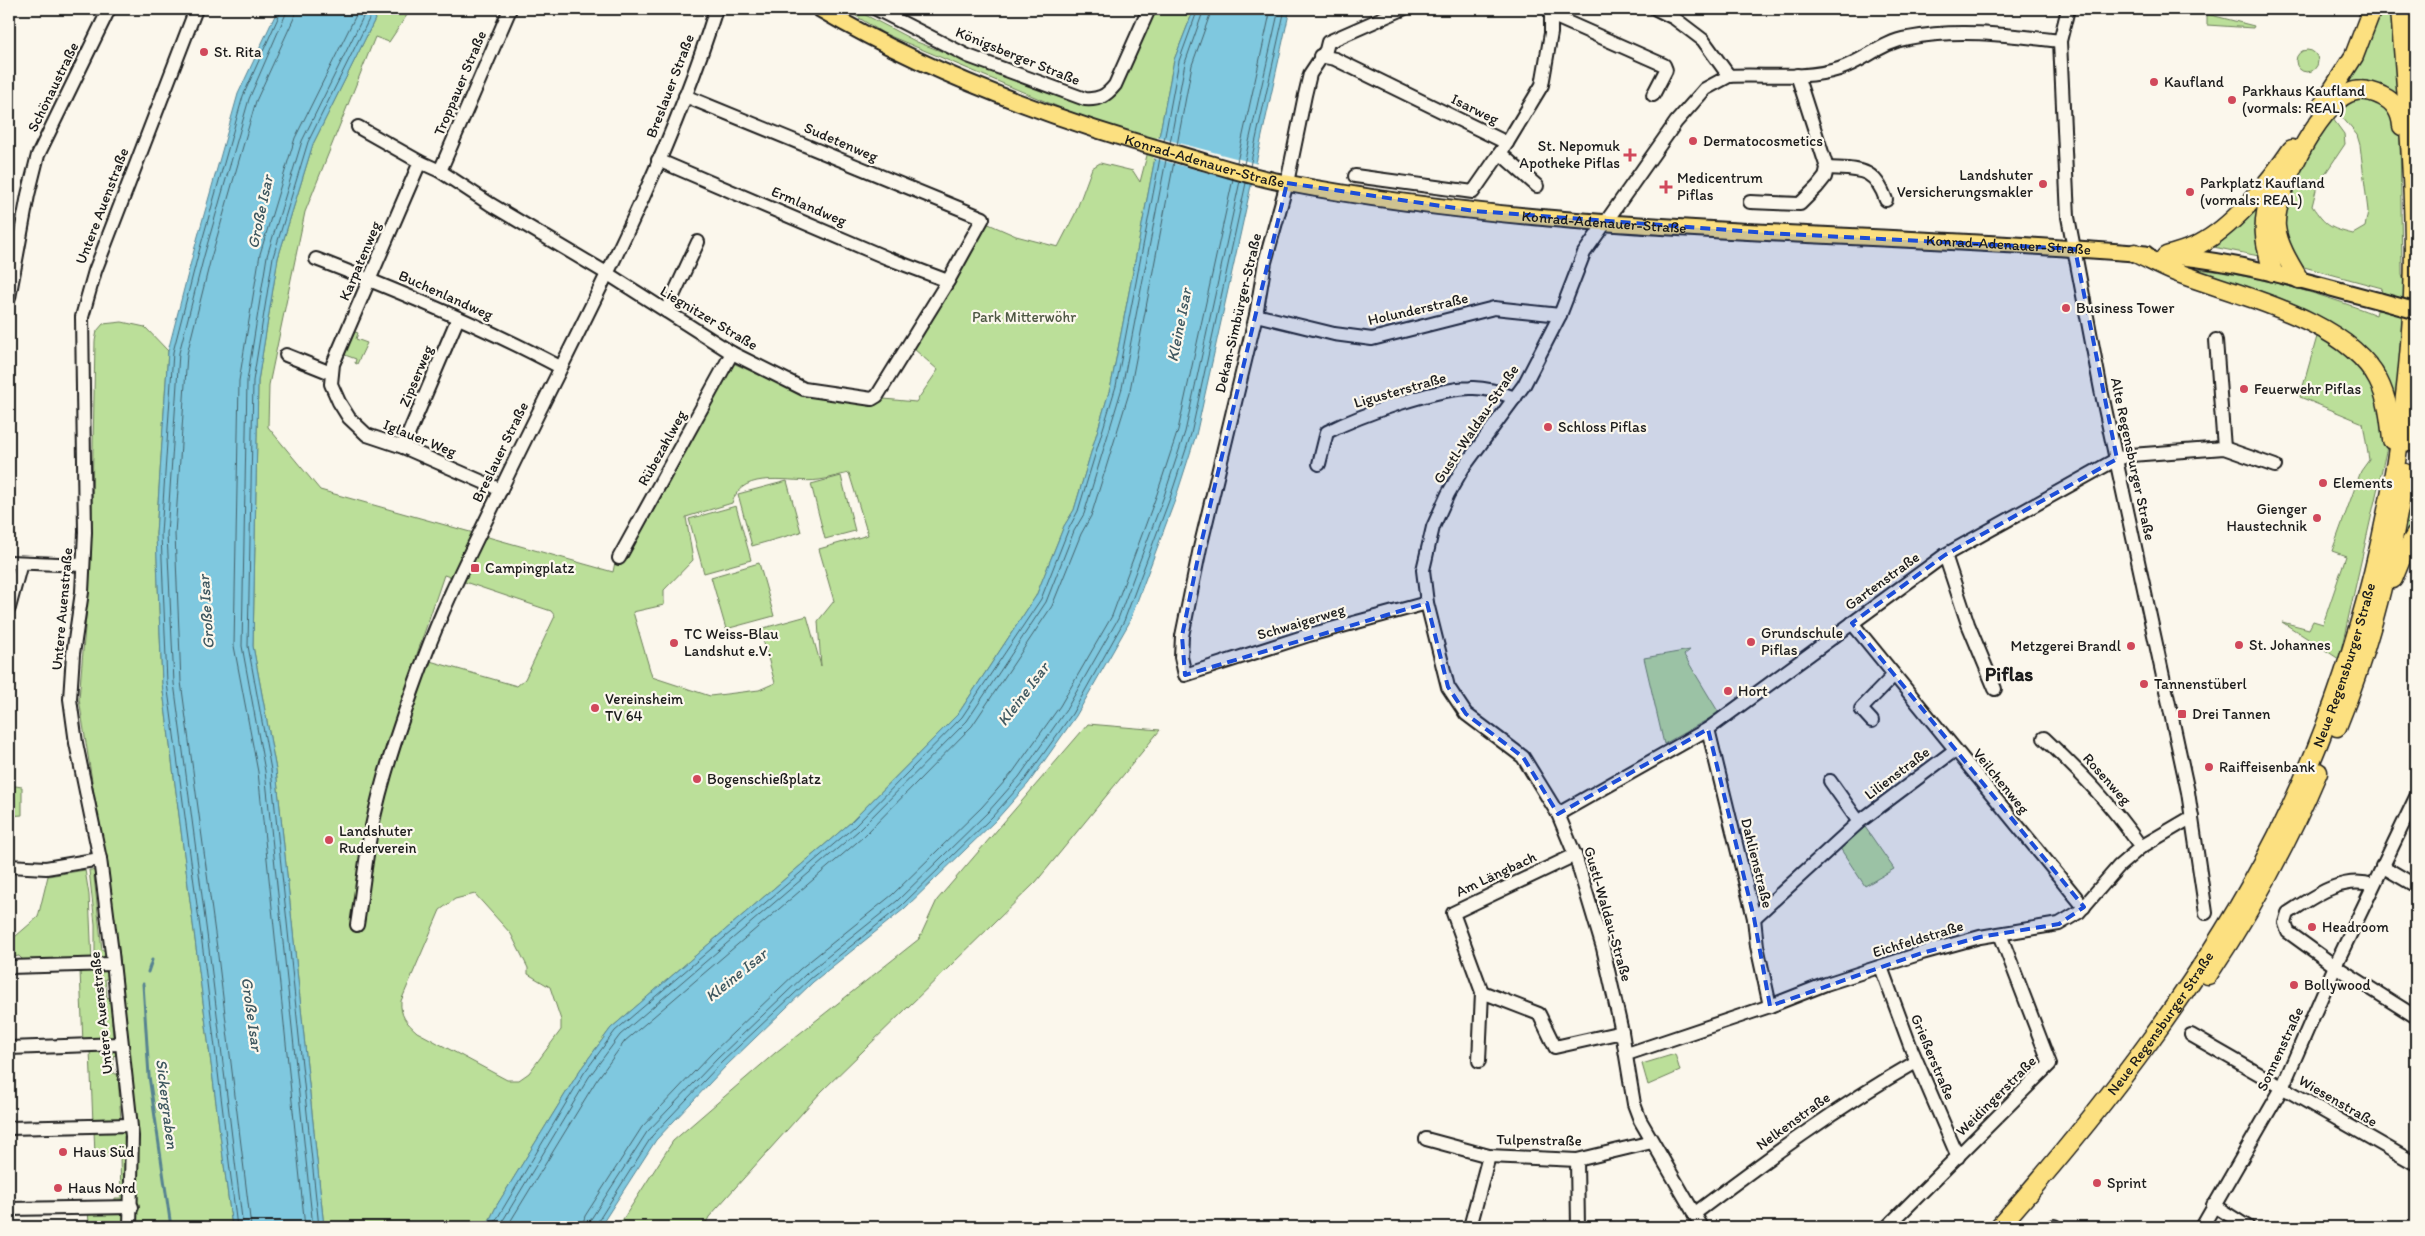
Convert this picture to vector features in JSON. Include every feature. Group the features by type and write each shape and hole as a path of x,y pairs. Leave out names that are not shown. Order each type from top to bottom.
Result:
{"highway":[{"path":"2166,256 2188,250 2206,241 2226,226 2285,160 2354,56 2372,9"},
{"name":"Neue Regensburger Straße","path":"2000,1227 2126,1074 2220,935 2276,836 2333,704 2375,563 2396,465 2408,369 2413,294 2413,186 2400,9"},
{"path":"2412,9 2416,56"},
{"path":"2299,280 2284,251 2276,228 2278,207 2291,169 2309,138 2336,102 2347,93 2358,90 2373,92 2390,100 2399,111 2413,186"},
{"path":"2273,272 2266,248 2264,219 2285,160"},
{"path":"2135,253 2173,271 2260,301 2306,320 2354,351 2371,369 2383,392 2390,422 2396,465"},
{"name":"Neue Regensburger Straße","path":"2015,1227 2108,1114 2198,992 2253,904 2304,805 2344,709 2374,625 2398,518 2416,412"},
{"path":"2374,625 2402,557 2416,534"}],"main road":[{"name":"Konrad-Adenauer-Straße","path":"820,9 928,66 984,90 1130,140 1282,182 1426,205 1604,222 2075,249 2195,258 2273,272 2416,311"}],"street":[{"name":"Schönaustraße","path":"9,292 38,155 109,9"},
{"name":"Untere Auenstraße","path":"130,1227 132,1206 130,1125 112,964 100,859 76,743 70,699 83,565 82,317 95,271 196,9"},
{"name":"Troppauer Straße","path":"440,170 510,9"},
{"name":"Breslauer Straße","path":"358,925 371,832 392,753 426,654 478,534 608,274 685,96 716,9"},
{"name":"Königsberger Straße","path":"876,9 968,56 1085,100 1095,100 1107,94 1115,85 1149,9"},
{"name":"Dekan-Simbürger-Straße","path":"1185,675 1181,657 1182,636 1200,548 1256,315 1282,182 1310,74 1320,56 1326,50 1328,42 1403,9"},
{"path":"1656,9 1674,18 1703,40 1729,76 1798,75 1838,69 1861,60 1882,45 1908,38 1976,33 2060,41"},
{"name":"Alte Regensburger Straße","path":"2068,9 2060,41 2068,217 2096,367 2192,817 2206,913"},
{"path":"1355,176 1473,192 1504,148 1542,85 1551,33 1551,12 1664,65 1666,70 1653,94"},
{"name":"Isarweg","path":"1320,56 1335,59 1504,148 1537,186"},
{"path":"1750,202 1800,204 1825,176 1827,168 1798,75"},
{"name":"Gustl-Waldau-Straße","path":"1702,1227 1652,1142 1634,1104 1627,1054 1603,948 1575,855 1558,814 1523,757 1466,714 1448,687 1427,603 1423,570 1433,526 1441,507 1464,468 1515,398 1542,353 1560,315 1584,253 1676,122 1705,89 1729,76"},
{"name":"Sudetenweg","path":"685,96 983,218"},
{"name":"Liegnitzer Straße","path":"358,127 420,162 440,170 490,204 608,274 732,353 804,389 872,399 878,396 888,381 983,218"},
{"name":"Ermlandweg","path":"658,160 888,258 948,281"},
{"name":"Karpatenweg","path":"331,373 369,279 420,162"},
{"path":"1827,168 1856,170 1871,175 1880,184 1886,200"},
{"path":"666,311 698,242"},
{"name":"Buchenlandweg","path":"316,259 369,279 458,318 560,367"},
{"name":"Holunderstraße","path":"1256,315 1334,334 1372,339 1494,308 1560,315"},
{"name":"Zipserweg","path":"403,447 458,318"},
{"path":"2216,340 2224,448"},
{"name":"Rübezahlweg","path":"619,558 732,353"},
{"path":"286,355 331,373"},
{"name":"Iglauer Weg","path":"331,373 331,384 339,402 349,418 367,435 403,447 501,490"},
{"name":"Ligusterstraße","path":"1319,464 1327,432 1348,422 1422,398 1470,388 1486,389 1515,398"},
{"name":"Gartenstraße","path":"1558,814 1708,729 1945,555 2117,459 2131,455 2224,448 2275,466"},
{"path":"1945,555 1968,624 1994,689"},
{"path":"9,608 15,562 83,565"},
{"name":"Schwaigerweg","path":"1185,675 1309,635 1427,603"},
{"name":"Veilchenweg","path":"1852,623 2084,907"},
{"path":"1872,721 1861,708 1894,675"},
{"name":"Dahlienstraße","path":"1708,729 1754,918 1770,1006"},
{"name":"Rosenweg","path":"2044,738 2093,784 2114,809 2141,847"},
{"name":"Lilienstraße","path":"1754,918 1859,822 1955,750"},
{"name":"Lilienstraße","path":"1830,781 1859,822"},
{"name":"Sonnenstraße","path":"2202,1227 2282,1088 2335,966 2416,797"},
{"name":"Eichfeldstraße","path":"1627,1054 1770,1006 1826,984 1961,942 2058,924 2084,907 2119,866 2141,847 2192,817"},
{"name":"Am Längbach","path":"1479,1061 1482,992 1453,912 1575,855"},
{"path":"9,866 46,868 100,859"},
{"path":"2382,866 2416,886"},
{"path":"2373,885 2360,881 2327,889 2288,913 2285,924 2288,932 2335,966 2416,1017"},
{"name":"Weidingerstraße","path":"1886,1227 2050,1064 2000,934"},
{"path":"9,967 112,964"},
{"name":"Grießerstraße","path":"1881,967 1916,1062 1958,1157"},
{"path":"1482,992 1539,1014 1554,1047 1622,1032"},
{"name":"Wiesenstraße","path":"2191,1035 2416,1164"},
{"path":"9,1048 120,1044"},
{"name":"Nelkenstraße","path":"1694,1214 1809,1128 1863,1092 1916,1062"},
{"path":"9,1128 130,1125"},
{"name":"Tulpenstraße","path":"1426,1139 1488,1156 1577,1160 1652,1142"},
{"path":"1470,1227 1488,1156"},
{"path":"1577,1160 1578,1227"},
{"path":"2213,1205 2248,1227"},
{"path":"9,1209 132,1206"}],"highlighted area":[{"path":"1287,183 1475,211 1768,233 2075,249 2117,459 1945,555 1852,623 2084,907 2079,912 2059,924 1980,937 1922,953 1770,1006 1754,918 1708,729 1558,814 1523,757 1466,714 1448,687 1427,603 1185,675 1182,636 1200,548"}],"green space":[{"name":"Park Mitterwöhr","path":"380,9 411,9 389,42 375,37 305,212 269,385 268,427 320,490 613,572 616,557 733,363 803,395 874,406 884,399 916,402 938,370 914,349 984,222 1016,236 1058,247 1075,214 1092,168 1100,163 1133,171 1140,182 1151,140 1125,135 883,33 845,9 854,9 917,42 1067,99 1107,94 1150,9 1194,9 1174,60 1111,385 1074,510 1064,526 1036,596 958,714 850,823 611,1028 580,1070 497,1205 486,1227 324,1227 276,770 253,646 258,381 278,258 313,144","holes":["849,473 868,535 819,549 834,601 818,621 821,666 807,616 760,629 775,683 759,690 710,696 652,677 633,612 664,605 664,590 693,560 686,517 732,503 738,492 746,485 757,481 808,481","444,575 551,611 555,616 525,679 517,686 416,657","475,894 511,934 528,968 528,974 550,987 561,1020 561,1030 529,1073 519,1080 507,1080 417,1032 403,1015 401,1001 440,910 455,899"]},
{"path":"2378,9 2396,9 2404,106 2338,90"},
{"path":"2207,14 2254,26 2253,28 2207,25"},
{"path":"2307,50 2317,57 2318,61 2311,71 2307,72 2297,65 2296,61 2303,51"},
{"path":"2374,98 2393,110 2400,132 2402,275 2407,291 2396,423 2356,345 2188,268 2235,274 2283,285 2332,299 2376,315 2382,288 2304,267 2294,256 2281,222 2283,201 2327,118 2333,119 2344,134 2345,144 2317,186 2312,206 2325,222 2338,230 2353,234 2365,227 2368,211 2360,145 2357,135 2337,111 2346,99"},
{"path":"2266,194 2264,257 2208,246"},
{"path":"122,322 145,327 168,351 156,534 162,683 232,1227 135,1227 120,957 79,699 91,556 95,341 97,331 103,324"},
{"path":"352,331 358,333 356,339 367,343 357,364 355,363 356,359 345,355 341,364 338,363"},
{"path":"2318,333 2346,350 2377,392 2387,447 2339,659 2282,622 2309,629 2313,621 2323,624 2346,556 2332,551 2361,471 2369,460 2363,423 2300,397"},
{"path":"2416,443 2416,527 2396,554"},
{"path":"841,476 855,531 825,539 811,484"},
{"path":"787,481 801,532 752,546 738,494"},
{"path":"736,506 751,560 704,573 689,519"},
{"path":"759,563 774,616 726,629 711,577"},
{"path":"1690,650 1684,655 1719,713 1664,744 1644,658"},
{"path":"1088,724 1160,730 1036,882 821,1092 709,1217 704,1227 618,1227 673,1141 775,1053 919,939 937,900"},
{"path":"9,785 22,787 22,815 9,816"},
{"path":"1865,827 1894,869 1865,886 1840,848"},
{"path":"85,870 89,895 92,962 27,964 19,956 13,957 9,963 9,942 38,917 48,876"},
{"path":"89,870 93,870 97,876 94,876 102,950 105,950 105,958 95,962 95,924"},
{"path":"107,969 108,979 105,979 107,998 110,997 113,1038 112,1040 83,1044 80,970"},
{"path":"90,1050 115,1050 116,1055 113,1056 114,1074 118,1074 121,1122 93,1124"},
{"path":"1675,1054 1680,1071 1648,1085 1642,1064"},
{"path":"94,1130 125,1131 127,1136 124,1136 125,1155 128,1155 127,1198 123,1202 115,1203 115,1198 121,1198 120,1156 95,1157"},
{"path":"88,1210 124,1211 126,1219 123,1220 122,1227 98,1227 97,1223 89,1224"}],"water":[{"name":"Große Isar","path":"278,9 380,9 313,144 278,258 258,381 253,646 276,770 324,1227 232,1227 162,683 156,534 168,351 238,94"},
{"name":"Kleine Isar","path":"1194,9 1290,9 1196,435 1175,500 1129,623 1076,716 1028,784 996,820 904,909 813,982 726,1066 656,1140 600,1227 486,1227 497,1205 580,1070 611,1028 850,823 958,714 1036,596 1064,526 1074,510 1111,385 1174,60"}],"pier":[{"path":"1157,137 1258,164 1254,185 1153,158"}],"waterway":[{"path":"148,972 152,960"},
{"name":"Sickergraben","path":"143,984 149,1076 171,1227"}],"place":[{"name":"St. Rita","path":"204,52"},
{"name":"Kaufland","path":"2154,82"},
{"name":"Parkhaus Kaufland (vormals: REAL)","path":"2232,100"},
{"name":"Dermatocosmetics","path":"1693,141"},
{"name":"St. Nepomuk Apotheke Piflas","path":"1630,155"},
{"name":"Landshuter Versicherungsmakler","path":"2043,184"},
{"name":"Medicentrum Piflas","path":"1666,187"},
{"name":"Parkplatz Kaufland (vormals: REAL)","path":"2190,192"},
{"name":"Business Tower","path":"2066,308"},
{"name":"Feuerwehr Piflas","path":"2244,389"},
{"name":"Schloss Piflas","path":"1548,427"},
{"name":"Elements","path":"2323,483"},
{"name":"Gienger Haustechnik","path":"2317,518"},
{"name":"Campingplatz","path":"475,568"},
{"name":"Grundschule Piflas","path":"1751,642"},
{"name":"TC Weiss-Blau Landshut e.V.","path":"674,643"},
{"name":"St. Johannes","path":"2239,645"},
{"name":"Metzgerei Brandl","path":"2131,646"},
{"name":"Tannenstüberl","path":"2144,684"},
{"name":"Hort","path":"1728,691"},
{"name":"Vereinsheim TV 64","path":"595,708"},
{"name":"Drei Tannen","path":"2182,714"},
{"name":"Raiffeisenbank","path":"2209,767"},
{"name":"Bogenschießplatz","path":"697,779"},
{"name":"Landshuter Ruderverein","path":"329,840"},
{"name":"Headroom","path":"2312,927"},
{"name":"Bollywood","path":"2294,985"},
{"name":"Haus Süd","path":"63,1152"},
{"name":"Sprint","path":"2097,1183"},
{"name":"Haus Nord","path":"58,1188"}],"district":[{"name":"Piflas","path":"2009,674"}]}
